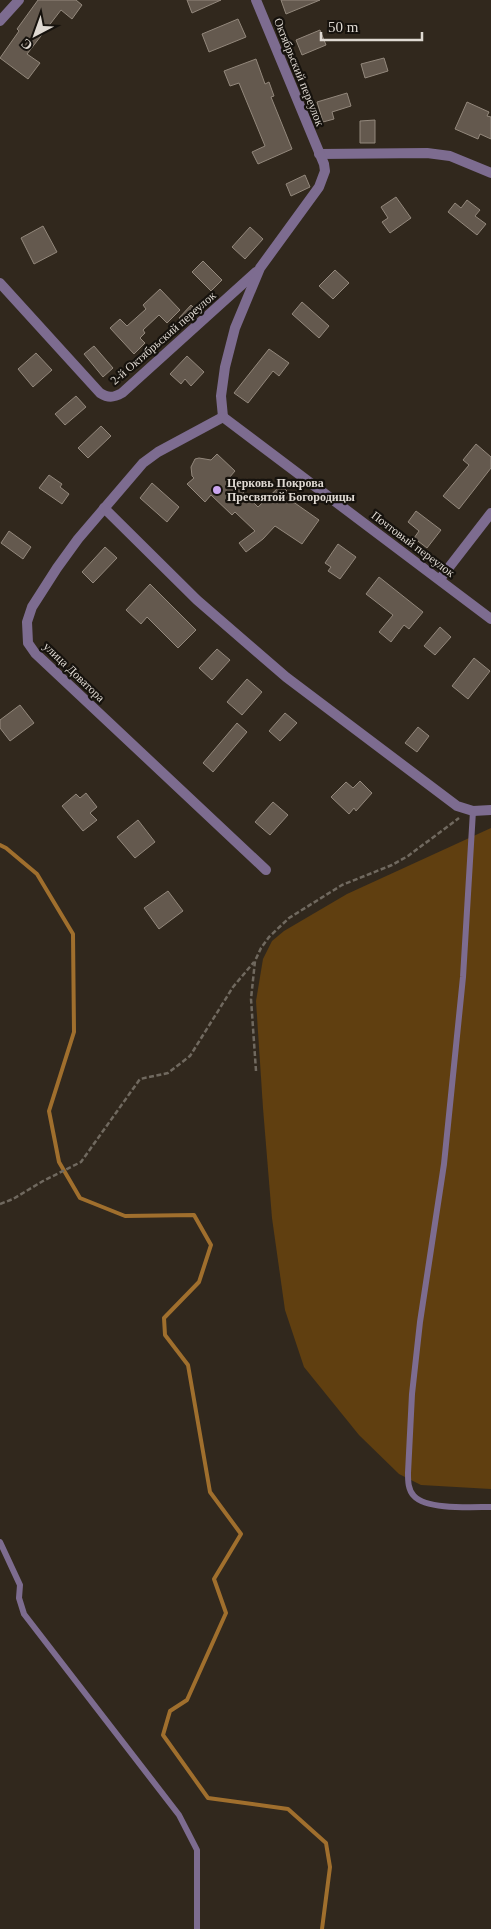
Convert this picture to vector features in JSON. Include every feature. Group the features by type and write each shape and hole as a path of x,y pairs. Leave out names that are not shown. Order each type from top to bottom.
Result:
{"street":[{"path":"0,21 19,0"},
{"name":"Октябрьский переулок","path":"256,0 325,171 319,187 260,268"},
{"path":"319,154 428,153 450,156 491,173"},
{"path":"224,417 221,396 225,367 234,328 260,268"},
{"name":"2-й Октябрьский переулок","path":"0,283 100,393 106,397 113,397 122,394 260,268"},
{"name":"улица Доватора","path":"224,417 158,452 143,463 104,508 57,568 32,607 26,622 28,643 35,653 266,870"},
{"name":"Почтовый переулок","path":"224,417 491,619"},
{"path":"104,508 197,600 286,677 457,806 473,811 491,810"},
{"path":"440,579 491,513"}],"lane":[{"path":"473,811 463,977 444,1164 420,1322 412,1394 408,1484 412,1494 420,1501 435,1505 491,1507"},
{"path":"0,1542 18,1579 20,1585 19,1598 24,1614 179,1815 197,1850 197,1929"}],"path":[{"path":"0,1204 13,1199 81,1162 140,1079 168,1073 190,1056 234,987 255,960 261,948 269,937 289,918 342,885 392,865 408,856 458,819 473,811"},
{"path":"255,960 252,999 256,1071"}],"shaded area":[{"path":"491,828 491,1489 421,1485 399,1474 359,1435 304,1367 285,1310 272,1218 256,1001 263,959 272,941 284,931 347,894"}],"building":[{"path":"38,0 76,0 82,5 72,19 61,10 27,54 40,63 28,79 0,58 19,31 17,29"},
{"path":"187,0 221,0 192,13"},
{"path":"281,0 320,0 286,14"},
{"path":"238,19 246,37 209,52 202,34"},
{"path":"320,30 326,45 302,55 296,40"},
{"path":"384,58 388,71 365,78 361,64"},
{"path":"256,59 265,84 269,82 274,96 271,97 292,149 258,164 252,152 265,146 239,83 230,86 224,71"},
{"path":"347,93 351,106 332,112 334,119 323,122 317,102"},
{"path":"467,102 489,112 487,116 491,117 491,139 480,134 478,139 455,129"},
{"path":"375,120 375,143 360,143 360,121"},
{"path":"305,175 310,187 291,196 286,184"},
{"path":"396,197 411,218 390,233 382,222 388,218 381,207"},
{"path":"467,200 480,210 475,216 486,224 477,235 448,212 455,203 461,208"},
{"path":"43,226 57,252 34,264 21,238"},
{"path":"250,227 263,239 245,259 232,247"},
{"path":"203,261 222,280 211,291 192,272"},
{"path":"335,270 349,283 333,299 319,286"},
{"path":"160,289 180,310 167,323 159,315 143,330 145,333 140,338 145,343 134,354 110,328 120,319 127,326 146,309 143,305"},
{"path":"302,302 329,326 319,338 292,314"},
{"path":"191,305 199,313 187,325 179,318"},
{"path":"94,346 113,368 103,377 84,354"},
{"path":"269,349 289,363 279,376 273,371 248,403 234,393"},
{"path":"36,353 52,370 33,387 18,369"},
{"path":"187,356 204,372 191,386 185,379 181,384 170,374"},
{"path":"76,396 86,407 65,425 55,414"},
{"path":"101,426 111,436 88,458 78,448"},
{"path":"476,444 491,457 491,468 459,509 443,496 469,465 463,460"},
{"path":"217,454 235,471 229,478 258,507 281,485 295,499 292,501 319,520 302,544 275,526 263,539 246,552 239,543 255,531 235,512 232,515 211,495 205,502 187,484 194,478 191,467 195,459 211,460"},
{"path":"49,475 62,484 60,487 69,494 62,504 39,488"},
{"path":"152,483 179,507 167,522 140,498"},
{"path":"416,511 441,530 427,548 414,538 419,531 408,522"},
{"path":"9,531 31,547 23,559 1,543"},
{"path":"338,544 356,557 340,579 328,571 331,567 325,563"},
{"path":"105,547 117,558 93,583 82,572"},
{"path":"379,577 423,612 409,629 404,625 391,642 379,632 393,615 366,594"},
{"path":"150,584 196,630 178,648 147,617 141,624 126,610"},
{"path":"440,627 451,637 435,655 424,646"},
{"path":"217,649 230,660 212,680 199,668"},
{"path":"474,658 490,671 468,699 452,686"},
{"path":"247,679 262,692 242,715 227,702"},
{"path":"20,705 34,723 10,741 0,728 0,720"},
{"path":"285,713 297,723 280,741 269,731"},
{"path":"237,723 247,732 213,772 203,763"},
{"path":"418,727 429,736 417,752 405,743"},
{"path":"360,781 372,793 356,811 354,808 349,814 331,797 346,782 353,788"},
{"path":"86,793 97,807 90,813 97,820 83,831 62,806 76,794 80,798"},
{"path":"273,802 288,815 270,835 255,822"},
{"path":"138,820 155,842 135,858 117,837"},
{"path":"168,891 183,911 159,929 144,908"}],"waterway":[{"path":"0,845 37,874 73,934 74,1032 49,1111 59,1162 80,1198 125,1216 194,1215 211,1245 199,1282 164,1318 165,1335 188,1365 210,1492 241,1534 214,1579 226,1613 187,1700 170,1711 163,1735 208,1798 288,1809 326,1843 330,1867 322,1929"}],"place":[{"name":"Церковь Покрова Пресвятой Богородицы","path":"217,490"}]}
